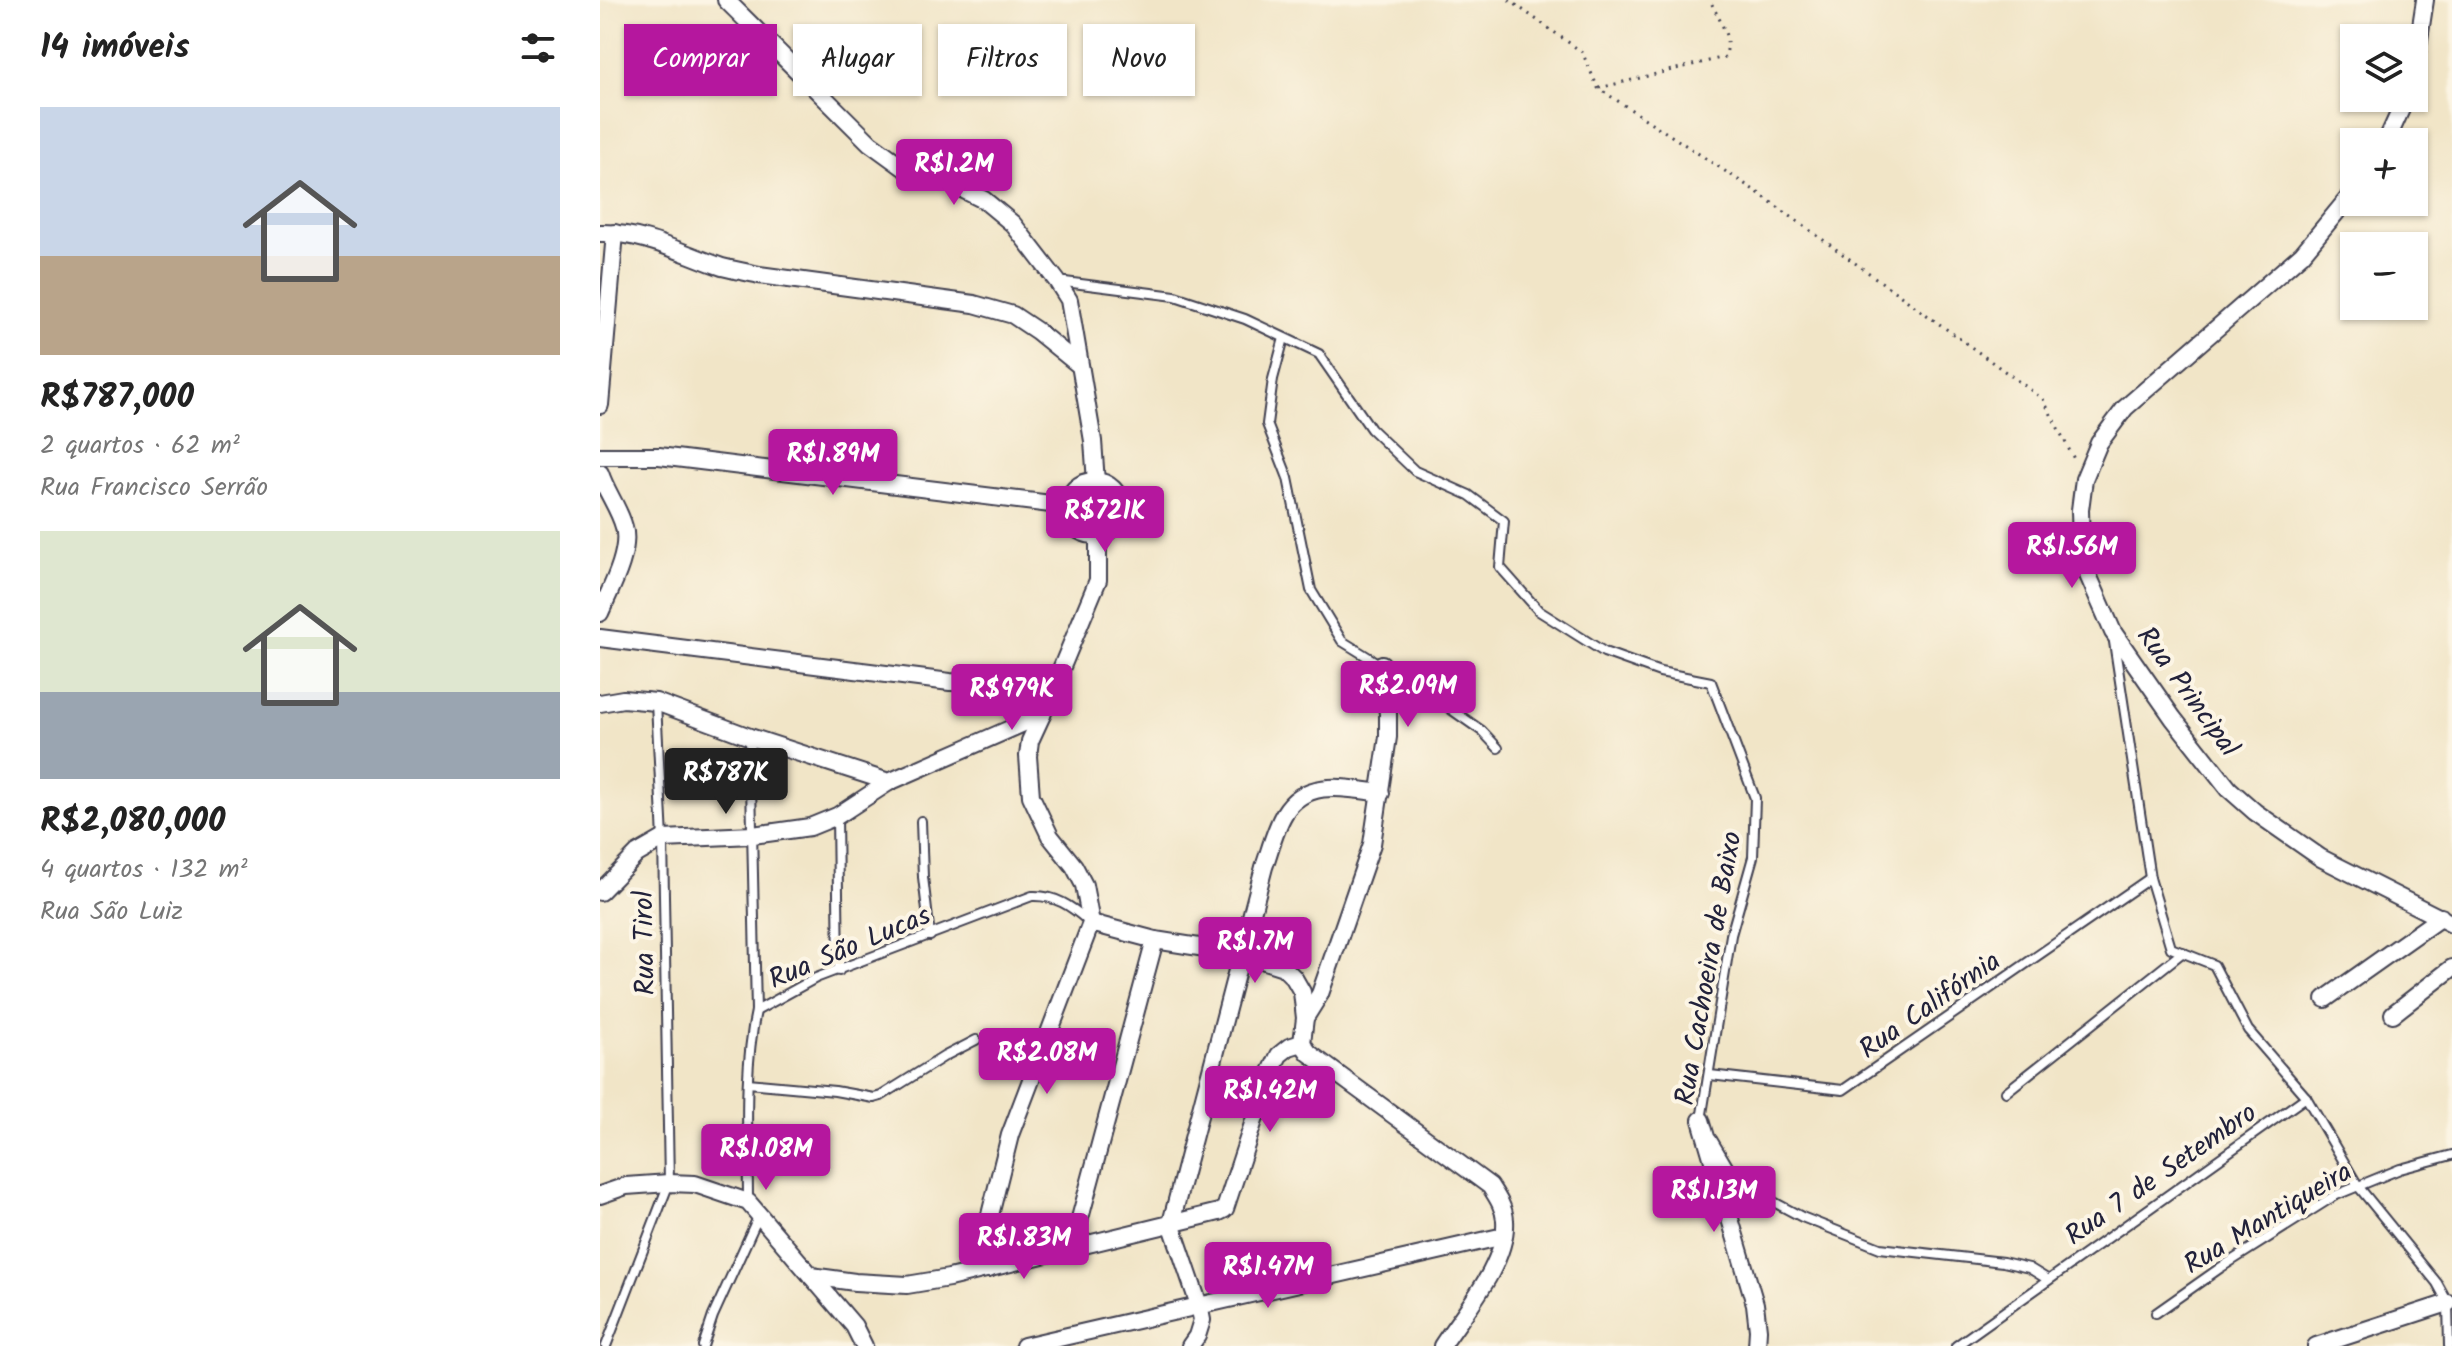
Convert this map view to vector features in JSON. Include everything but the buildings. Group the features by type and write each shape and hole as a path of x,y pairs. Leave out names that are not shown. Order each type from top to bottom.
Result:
{"street":[{"path":"726,0 870,143 903,167 946,181 984,200 1013,224 1057,281 1069,300 1093,441 1096,482"},
{"path":"2421,24 2425,0"},
{"name":"Rua Principal","path":"2340,208 2302,254 2125,408 2099,443 2084,479 2080,510 2081,544 2088,575 2113,632 2173,718 2229,789 2255,812 2321,858 2446,920"},
{"path":"600,405 607,233 644,238 724,267 759,275 931,297 1013,315 1079,365"},
{"path":"600,456 659,456 1067,506"},
{"path":"600,473 605,490 625,528 626,541 600,613"},
{"path":"1096,482 1112,488 1120,503 1118,520 1113,527 1098,535 1090,535 1075,528 1067,514 1067,506 1073,491 1096,482"},
{"path":"989,1269 988,1223 1010,1135 1091,923 1084,885 1074,866 1050,836 1031,796 1027,774 1030,741 1098,580 1098,535"},
{"path":"600,638 950,682 1022,684 1056,678"},
{"path":"1305,1018 1320,994 1372,844 1388,737 1382,664"},
{"path":"600,703 623,699 656,702 750,737 889,782"},
{"path":"600,892 637,854 663,839 753,835 810,827 837,816 889,782 1042,715"},
{"path":"1190,1346 1202,1320 1171,1223 1264,867 1284,813 1303,792 1340,787 1381,793"},
{"path":"2325,999 2446,920"},
{"path":"1091,923 1155,940 1243,954 1283,967 1302,992 1305,1018 1302,1043 1309,1053 1490,1186 1502,1205 1505,1219 1501,1252 1442,1346"},
{"path":"1072,1248 1155,940"},
{"path":"2393,1014 2452,968"},
{"path":"811,1276 907,1285 989,1269 1225,1209 1268,1078 1279,1055 1289,1047 1302,1043"},
{"path":"1701,1120 1755,1304 1757,1346"},
{"path":"600,1195 626,1186 695,1184 754,1208 854,1326 864,1346"},
{"path":"1024,1346 1504,1236"},
{"path":"2316,1346 2448,1303"}],"lane":[{"path":"1057,281 1175,296 1245,319 1284,338 1273,379 1267,424 1288,478 1311,590 1342,641 1482,731 1498,748"},
{"name":"Rua Cachoeira de Baixo","path":"1284,338 1319,354 1371,429 1415,471 1469,495 1504,521 1500,567 1539,611 1604,652 1660,672 1711,682 1755,798 1753,857 1731,935 1701,1120 1738,1183 1802,1217 1880,1248 2003,1262 2029,1268 2047,1279"},
{"path":"2113,632 2150,878 2171,948 2214,965 2248,1030 2306,1097 2358,1186 2437,1283 2448,1303 2449,1346"},
{"name":"Rua Tirol","path":"656,702 663,839 669,1183"},
{"path":"750,737 756,1011"},
{"path":"837,816 839,971"},
{"path":"921,821 930,936"},
{"name":"Rua Califórnia","path":"1710,1075 1843,1090 2150,878"},
{"name":"Rua São Lucas","path":"754,1208 748,1083 750,1038 756,1011 816,978 1032,896 1046,896 1064,903 1091,923"},
{"path":"2006,1092 2183,952"},
{"path":"748,1083 874,1098 976,1040"},
{"name":"Rua 7 de Setembro","path":"1956,1346 2306,1097"},
{"name":"Rua Mantiqueira","path":"2156,1313 2321,1204 2400,1169 2452,1155"},
{"path":"606,1346 669,1183"},
{"path":"703,1346 754,1208"}],"path":[{"path":"1509,0 1582,52 1598,88 1757,192 2043,399 2084,479"},
{"path":"1598,88 1725,57 1729,47 1710,0"}]}
